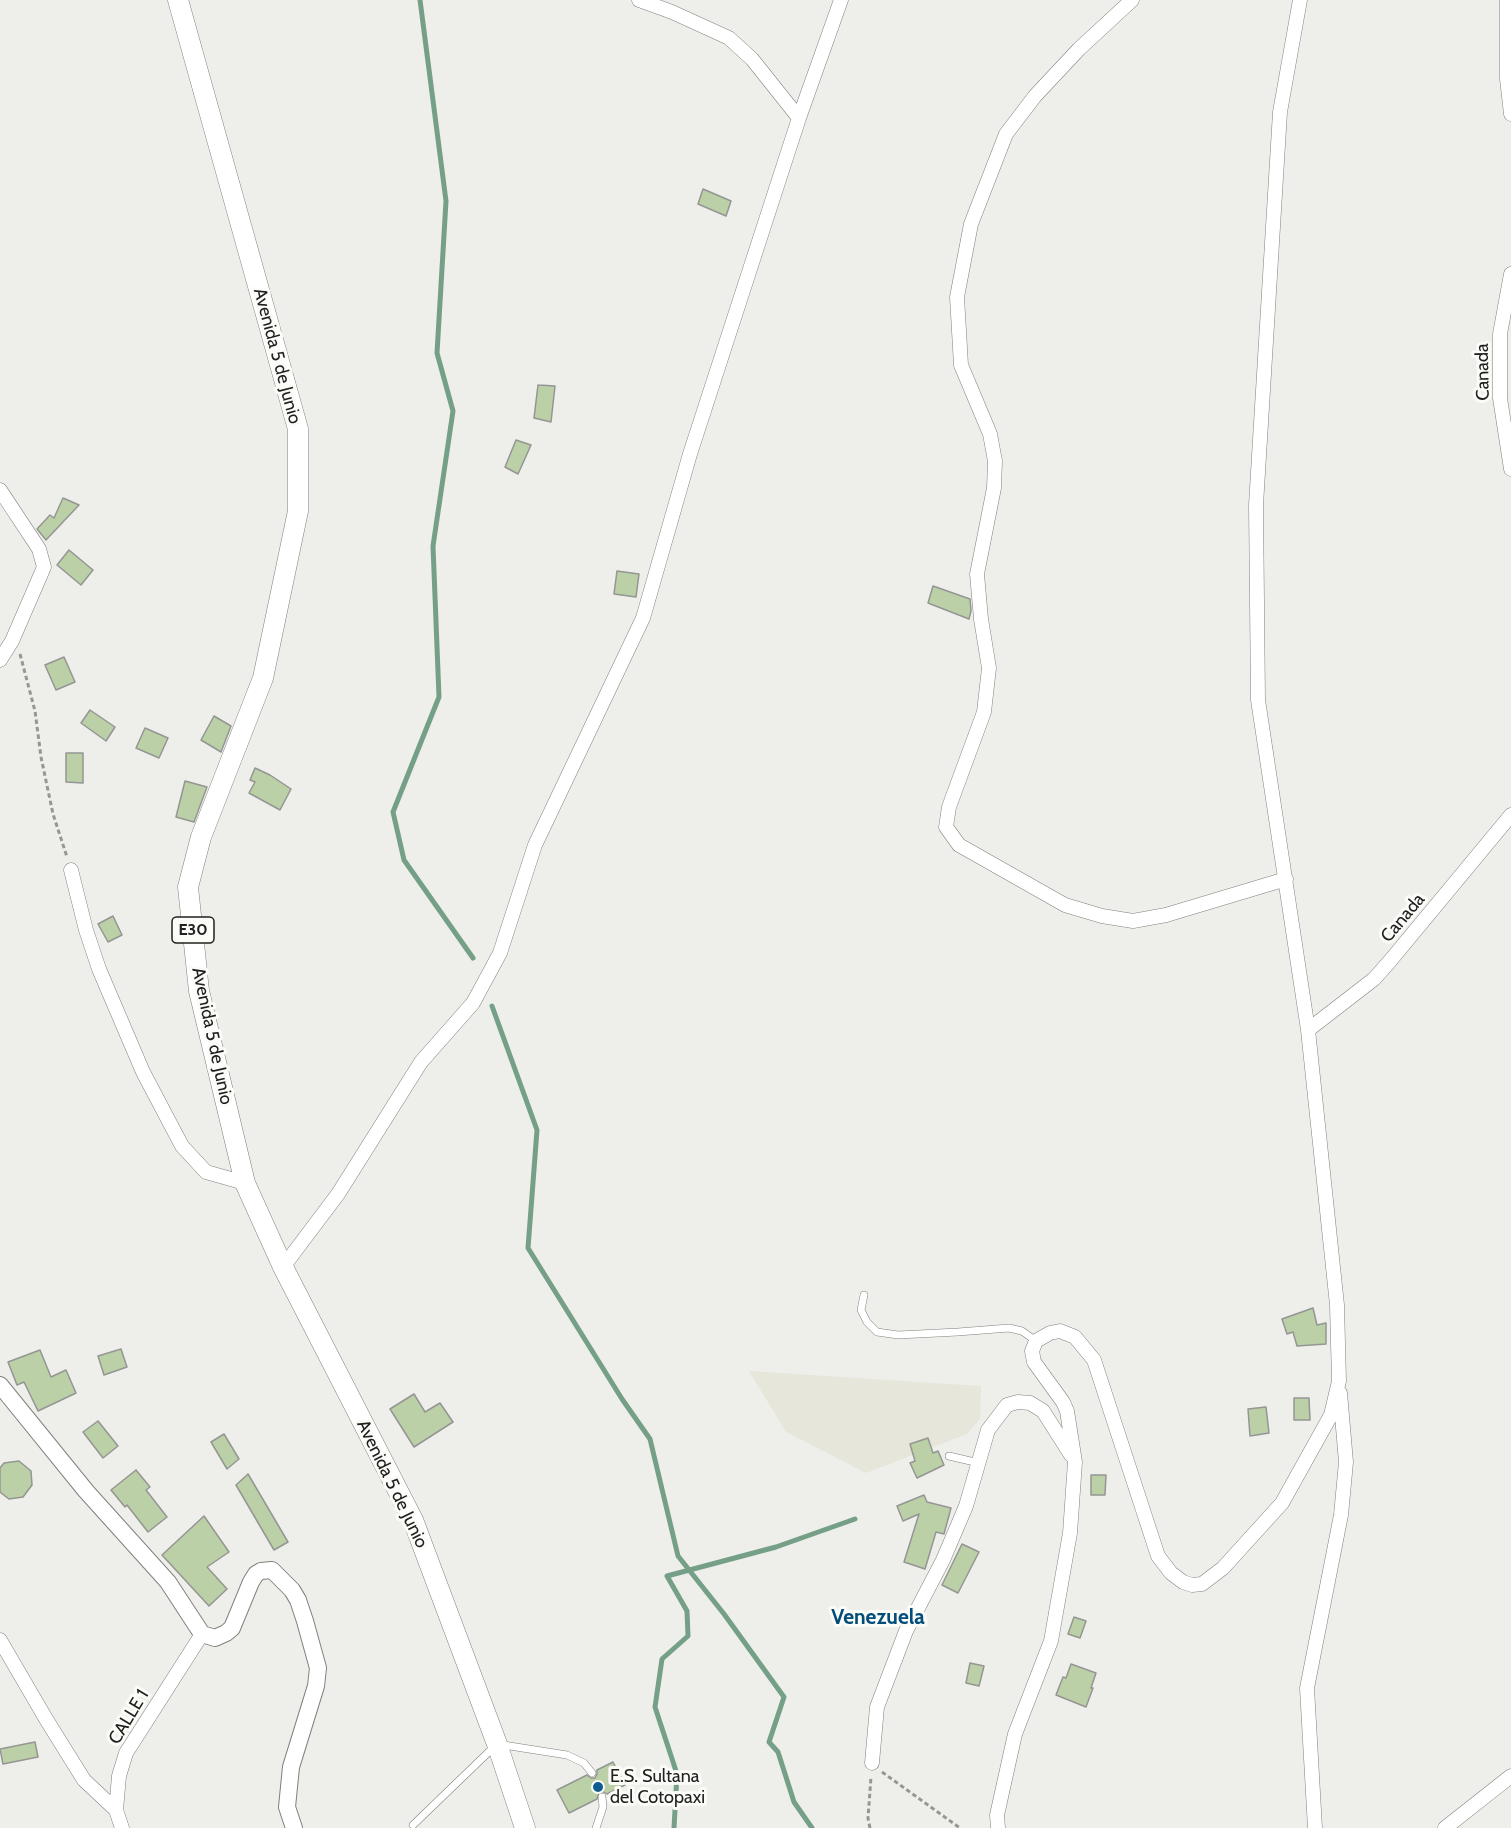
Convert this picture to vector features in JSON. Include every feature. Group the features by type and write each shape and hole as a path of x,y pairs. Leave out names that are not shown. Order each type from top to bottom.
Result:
{"main road":[{"name":"Avenida 5 de Junio","path":"178,0 298,429 298,510 263,678 201,837 188,887 199,991 244,1184 283,1267 412,1520 497,1744 525,1828"}],"street":[{"path":"639,0 729,38 752,59 799,118"},
{"path":"283,1267 338,1194 421,1062 473,1003 500,953 535,845 643,618 690,454 799,118 841,0"},
{"path":"1132,0 1079,49 1035,96 1006,134 971,224 957,297 961,366 990,434 994,461 994,488 977,574 989,668 984,712 949,807 946,827 959,845 1065,905 1102,916 1133,921 1166,915 1286,879"},
{"path":"1300,0 1280,111 1256,505 1258,700 1308,1030 1337,1305 1339,1381 1346,1462 1341,1515 1307,1688 1315,1828"},
{"path":"1507,0 1507,79 1511,114"},
{"name":"Canada","path":"1511,274 1500,334 1500,398 1511,469"},
{"path":"0,490 39,549 44,567 12,641 0,660"},
{"name":"Canada","path":"1308,1030 1374,979 1511,815"},
{"path":"71,870 86,930 99,969 143,1072 182,1146 206,1172 244,1184"},
{"path":"998,1828 997,1815 1015,1734 1051,1641 1070,1533 1075,1462 1067,1411 1034,1362 1032,1351 1036,1341 1060,1330 1075,1337 1094,1360 1158,1556 1171,1573 1183,1582 1192,1585 1202,1584 1223,1568 1282,1503 1331,1415 1339,1381"},
{"path":"0,1386 86,1491 168,1582 202,1634 215,1638 226,1634 232,1628 251,1582 256,1574 266,1569 278,1574 292,1590 298,1600 318,1668 316,1686 291,1767 287,1807 294,1828"},
{"path":"872,1763 877,1707 906,1631 943,1560 966,1506 988,1430 1007,1405 1018,1402 1030,1403 1043,1411 1075,1462"},
{"name":"CALLE 1","path":"122,1828 116,1810 119,1776 126,1753 202,1634"},
{"path":"0,1640 84,1780 116,1810"},
{"path":"1445,1828 1511,1776"}],"lane":[{"path":"864,1295 861,1310 867,1322 878,1332 898,1335 1008,1328 1022,1331 1036,1341"},
{"path":"949,1456 978,1463"},
{"path":"413,1825 497,1744 567,1755 584,1763 592,1773"},
{"path":"596,1828 603,1807 602,1797"}],"path":[{"path":"12,641 24,668 35,711 41,757 53,814 71,870"},
{"path":"870,1828 868,1818 872,1763"},
{"path":"872,1763 960,1828"}],"shaded area":[{"path":"749,1371 981,1386 980,1419 967,1434 866,1473 786,1432"}],"building":[{"path":"703,189 731,201 726,216 698,204"},
{"path":"538,385 555,386 551,422 534,418"},
{"path":"516,440 531,445 518,474 505,467"},
{"path":"63,498 79,505 46,540 37,529 50,515 54,518"},
{"path":"69,550 93,570 81,585 57,565"},
{"path":"617,571 639,574 636,597 614,594"},
{"path":"933,586 970,599 969,619 928,603"},
{"path":"64,657 75,682 56,690 45,665"},
{"path":"90,710 115,727 106,741 81,723"},
{"path":"214,716 231,726 221,752 201,740"},
{"path":"145,728 168,738 159,758 136,748"},
{"path":"66,753 83,753 83,783 66,782"},
{"path":"255,768 291,789 280,810 249,793 255,782 250,780"},
{"path":"185,781 207,787 194,822 176,817"},
{"path":"113,916 122,935 108,942 98,924"},
{"path":"1313,1308 1317,1325 1326,1323 1326,1344 1297,1346 1293,1332 1287,1334 1282,1319"},
{"path":"121,1349 127,1367 104,1375 98,1356"},
{"path":"40,1350 51,1377 66,1370 76,1393 38,1411 24,1382 17,1385 8,1362"},
{"path":"414,1394 425,1412 440,1403 453,1422 414,1447 390,1409"},
{"path":"1294,1398 1309,1398 1310,1420 1294,1420"},
{"path":"1266,1407 1269,1433 1250,1436 1248,1409"},
{"path":"98,1421 118,1446 103,1458 83,1432"},
{"path":"224,1434 239,1459 227,1469 211,1442"},
{"path":"928,1438 933,1453 938,1451 944,1465 917,1478 910,1463 915,1461 910,1444"},
{"path":"19,1461 31,1471 32,1485 23,1497 9,1499 0,1492 0,1468 4,1463"},
{"path":"136,1470 150,1487 146,1490 167,1517 148,1532 127,1505 125,1507 111,1490"},
{"path":"248,1474 288,1542 274,1550 236,1485"},
{"path":"1091,1475 1106,1475 1105,1495 1091,1495"},
{"path":"924,1495 927,1502 951,1508 944,1534 936,1532 925,1569 904,1562 919,1514 903,1521 897,1506"},
{"path":"204,1516 229,1552 207,1567 227,1589 209,1606 162,1555"},
{"path":"962,1544 979,1552 958,1593 942,1585"},
{"path":"1074,1617 1086,1621 1080,1638 1068,1634"},
{"path":"970,1663 984,1666 979,1686 966,1683"},
{"path":"1071,1664 1096,1673 1086,1707 1056,1695"},
{"path":"35,1742 38,1757 3,1764 0,1749"},
{"path":"613,1762 625,1785 607,1794 599,1792 597,1799 569,1813 557,1790 587,1775 595,1778 597,1770"}],"waterway":[{"path":"420,0 446,201 437,353 453,411 433,546 439,697 393,812 404,860 473,958"},
{"path":"492,1006 537,1130 528,1248 622,1399 650,1439 678,1556 724,1614 784,1697 769,1742 778,1752 794,1802 812,1828"},
{"path":"674,1828 677,1774 655,1707 662,1659 688,1636 687,1611 667,1576 776,1547 855,1519"}],"place":[{"name":"E.S. Sultana del Cotopaxi","path":"598,1787"}],"district":[{"name":"Venezuela","path":"878,1618"}]}
